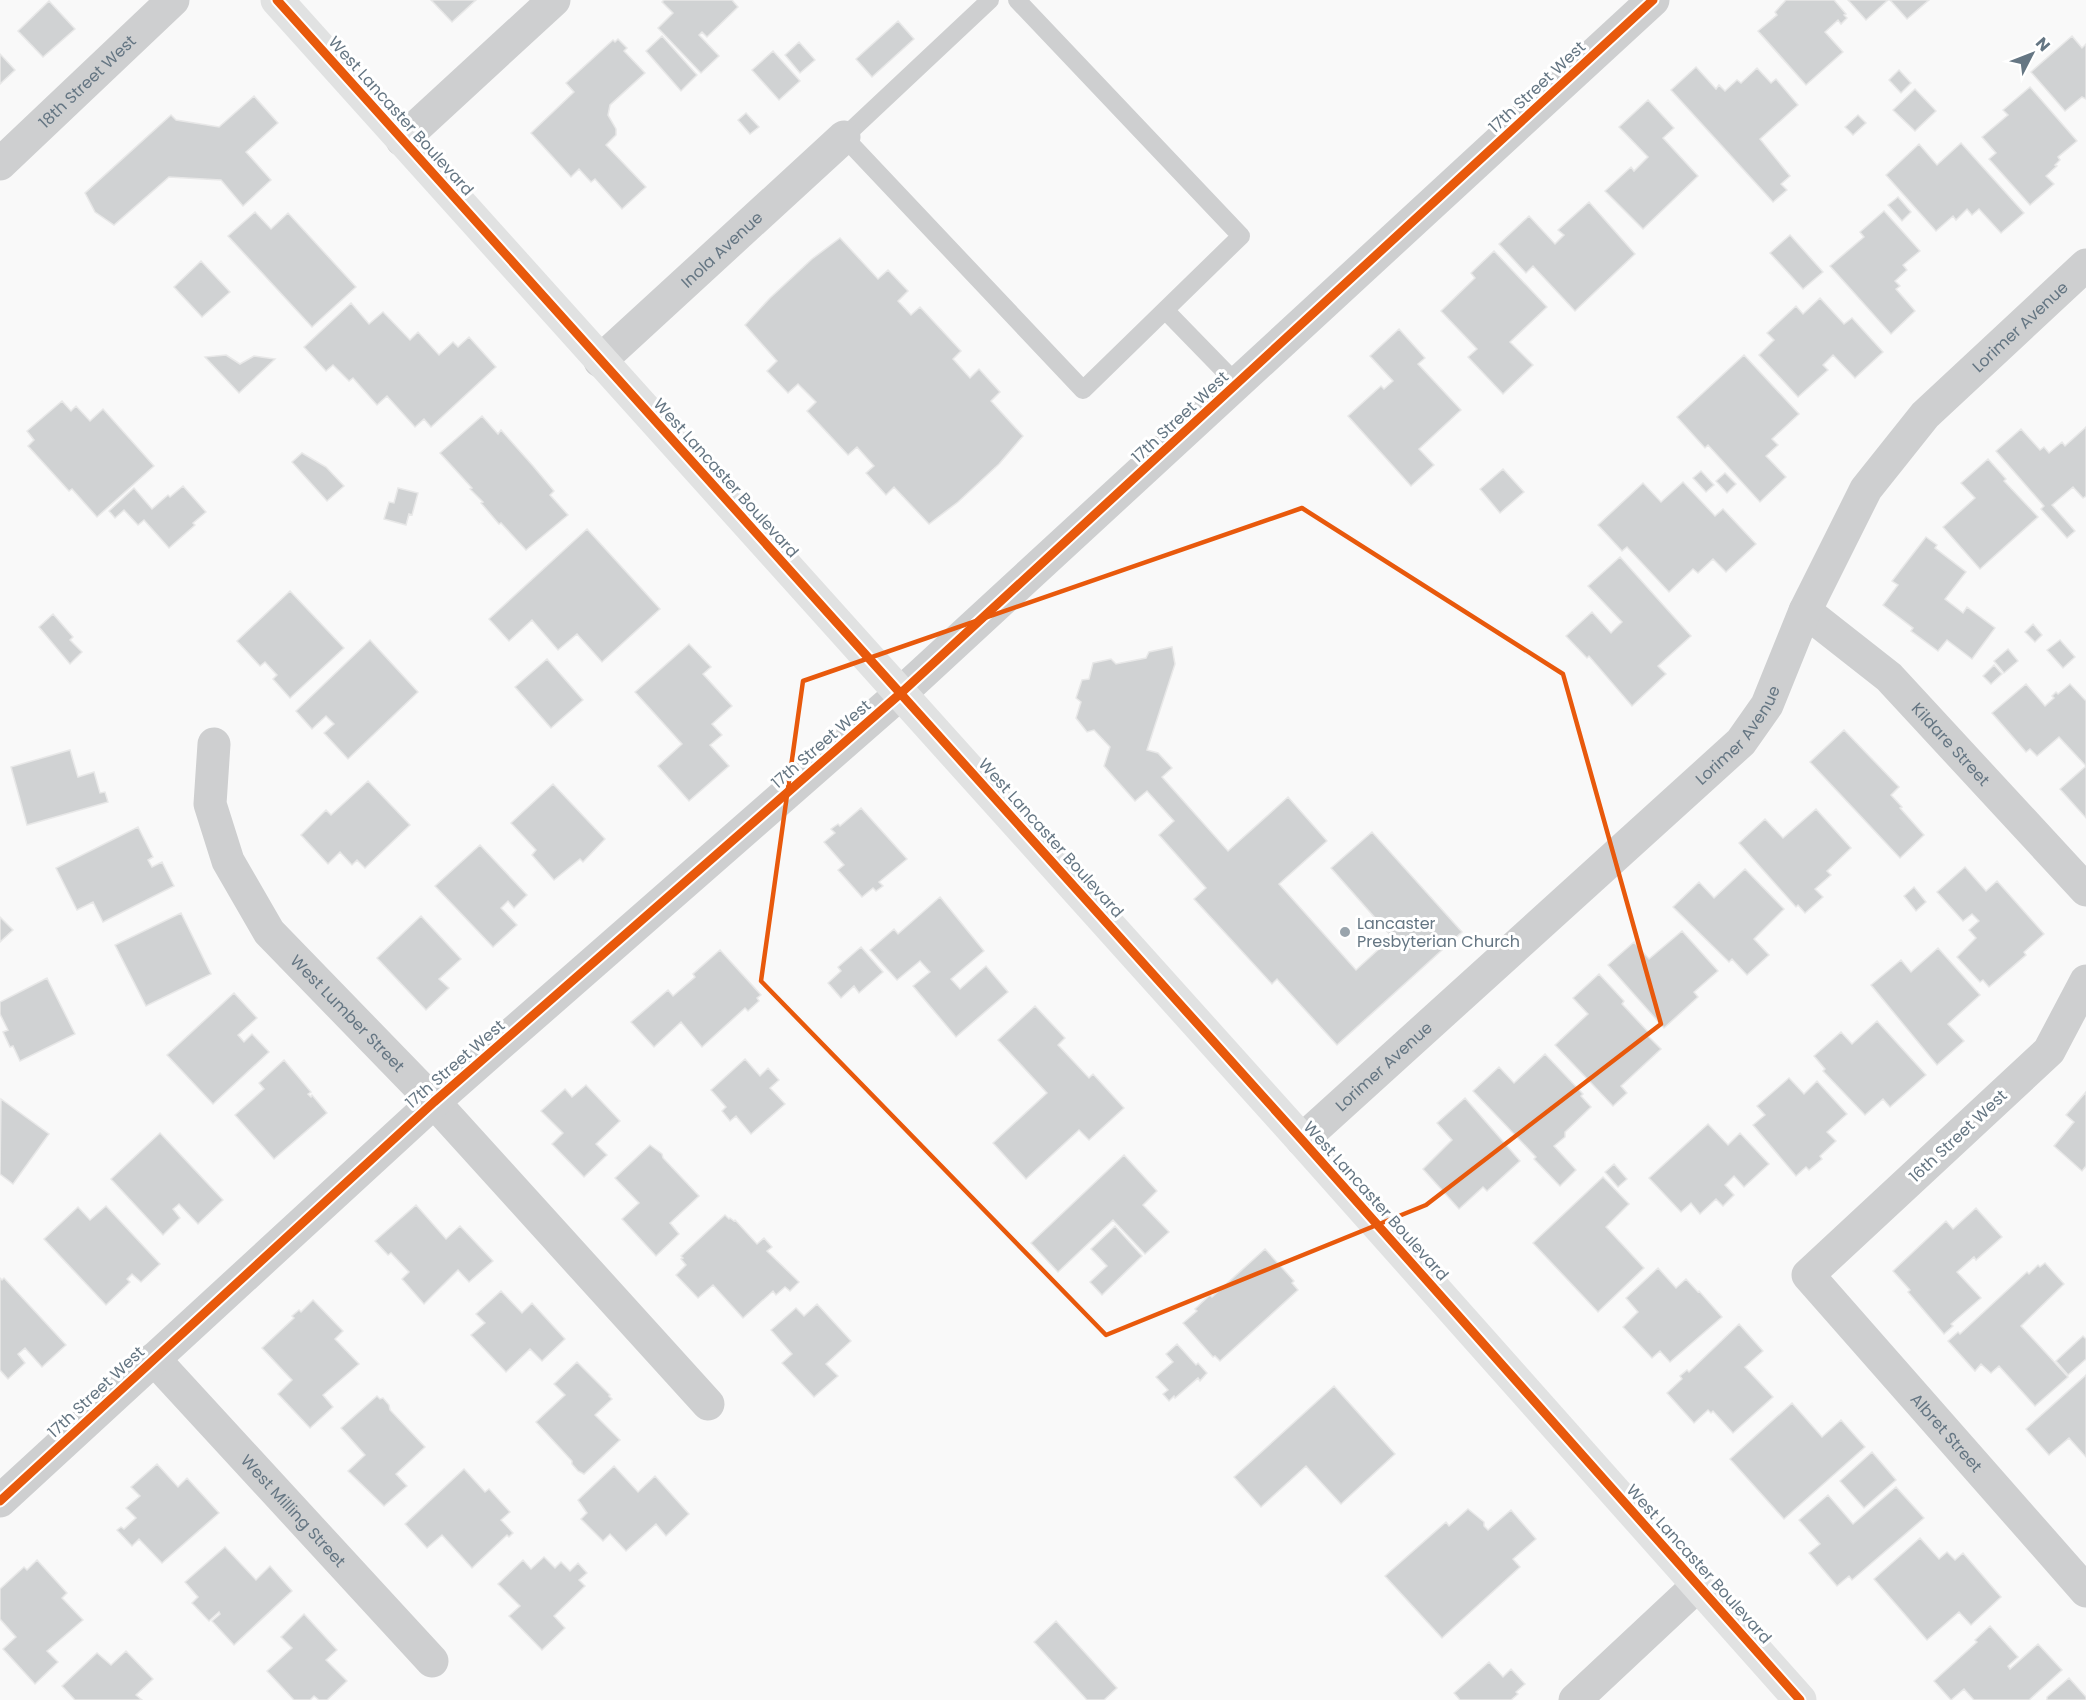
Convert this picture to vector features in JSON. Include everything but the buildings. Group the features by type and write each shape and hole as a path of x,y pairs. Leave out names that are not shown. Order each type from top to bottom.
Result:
{"street":[{"name":"18th Street West","path":"0,164 174,0"},
{"name":"West Lancaster Boulevard","path":"277,0 600,362 1302,1140 1800,1700"},
{"path":"402,140 554,0"},
{"name":"17th Street West","path":"0,1501 434,1102 901,693 1653,0"},
{"name":"Inola Avenue","path":"600,362 844,136"},
{"name":"Lorimer Avenue","path":"1302,1140 1741,742 1767,705 1804,611 1866,489 1925,415 2086,265"},
{"name":"Kildare Street","path":"1804,611 1889,677 2086,890"},
{"name":"West Lumber Street","path":"214,744 210,804 228,861 269,932 434,1102 708,1404"},
{"name":"16th Street West","path":"1808,1275 2049,1051 2086,981"},
{"name":"Albret Street","path":"1808,1275 2086,1591"},
{"name":"West Milling Street","path":"154,1359 432,1661"},
{"path":"1575,1700 1698,1585"}],"lane":[{"path":"990,0 844,136 1083,390 1241,236 1017,0"},
{"path":"1165,310 1237,384"}],"highlighted area":[{"path":"1302,508 1563,674 1661,1024 1426,1205 1106,1335 761,981 803,681"}],"cycle path":[{"path":"277,0 1302,1140 1800,1700"},
{"path":"0,1501 434,1102 901,693 1653,0"}],"place":[{"name":"Lancaster Presbyterian Church","path":"1345,932"}]}
